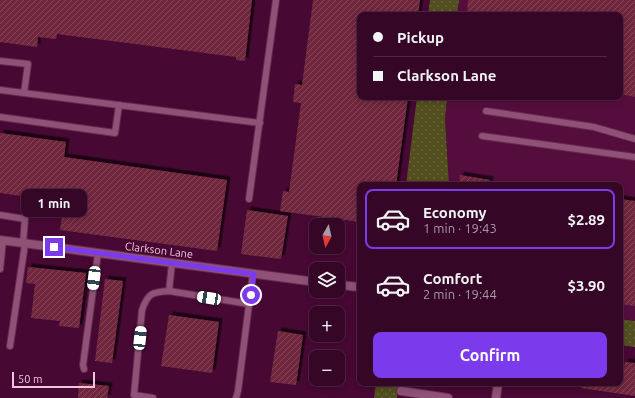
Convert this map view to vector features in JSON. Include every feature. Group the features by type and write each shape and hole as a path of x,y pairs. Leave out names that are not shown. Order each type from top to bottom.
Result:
{"street":[{"name":"Clarkson Lane","path":"2,240 309,281"},
{"path":"345,285 357,287"},
{"path":"496,398 498,386"},
{"path":"401,391 448,398"}],"lane":[{"path":"249,199 276,0"},
{"path":"0,61 28,64 24,93"},
{"path":"0,90 260,123"},
{"path":"0,118 115,133 119,105"},
{"path":"486,111 594,127 635,139"},
{"path":"482,136 635,157"},
{"path":"0,215 25,219 24,243 10,346"},
{"path":"0,270 2,240"},
{"path":"84,369 83,365 98,253"},
{"path":"169,291 172,263"},
{"path":"236,398 254,274"},
{"path":"153,398 134,395 142,310 146,298 156,292 169,291 249,304"}],"shaded area":[{"path":"430,0 459,0 457,12 428,12"},
{"path":"459,0 635,0 635,321 623,319 623,182 449,182 445,119 447,100 623,100 623,12 457,12"},
{"path":"417,100 447,100 445,119 449,182 406,182"},
{"path":"623,319 635,321 635,347 623,345"},
{"path":"376,386 399,386 397,398 374,398"}],"building":[{"path":"0,0 252,0 245,61 236,60 236,57 57,34 56,39 38,37 37,47 0,42"},
{"path":"313,0 420,0 418,12 357,12 357,100 408,100 396,182 357,182 357,222 345,220 345,218 331,218 280,211 283,191 289,192 301,103 293,102 295,84 302,85"},
{"path":"468,0 635,0 635,97 623,95 623,12 467,12"},
{"path":"0,133 66,142 64,157 227,180 217,251 60,230 64,202 0,193"},
{"path":"460,175 490,180 490,182 459,182"},
{"path":"623,199 635,201 635,306 623,304"},
{"path":"247,210 288,216 281,259 241,254"},
{"path":"28,267 86,273 79,328 59,326 60,321 31,318 35,284 26,283"},
{"path":"105,279 123,281 112,363 95,361"},
{"path":"169,315 219,322 212,373 161,366"},
{"path":"278,331 303,335 296,385 270,382"},
{"path":"625,362 635,363 635,396 581,388 581,386 623,386"},
{"path":"79,383 109,386 107,398 78,398"}],"route":[{"path":"54,247 254,274 251,295"}]}
